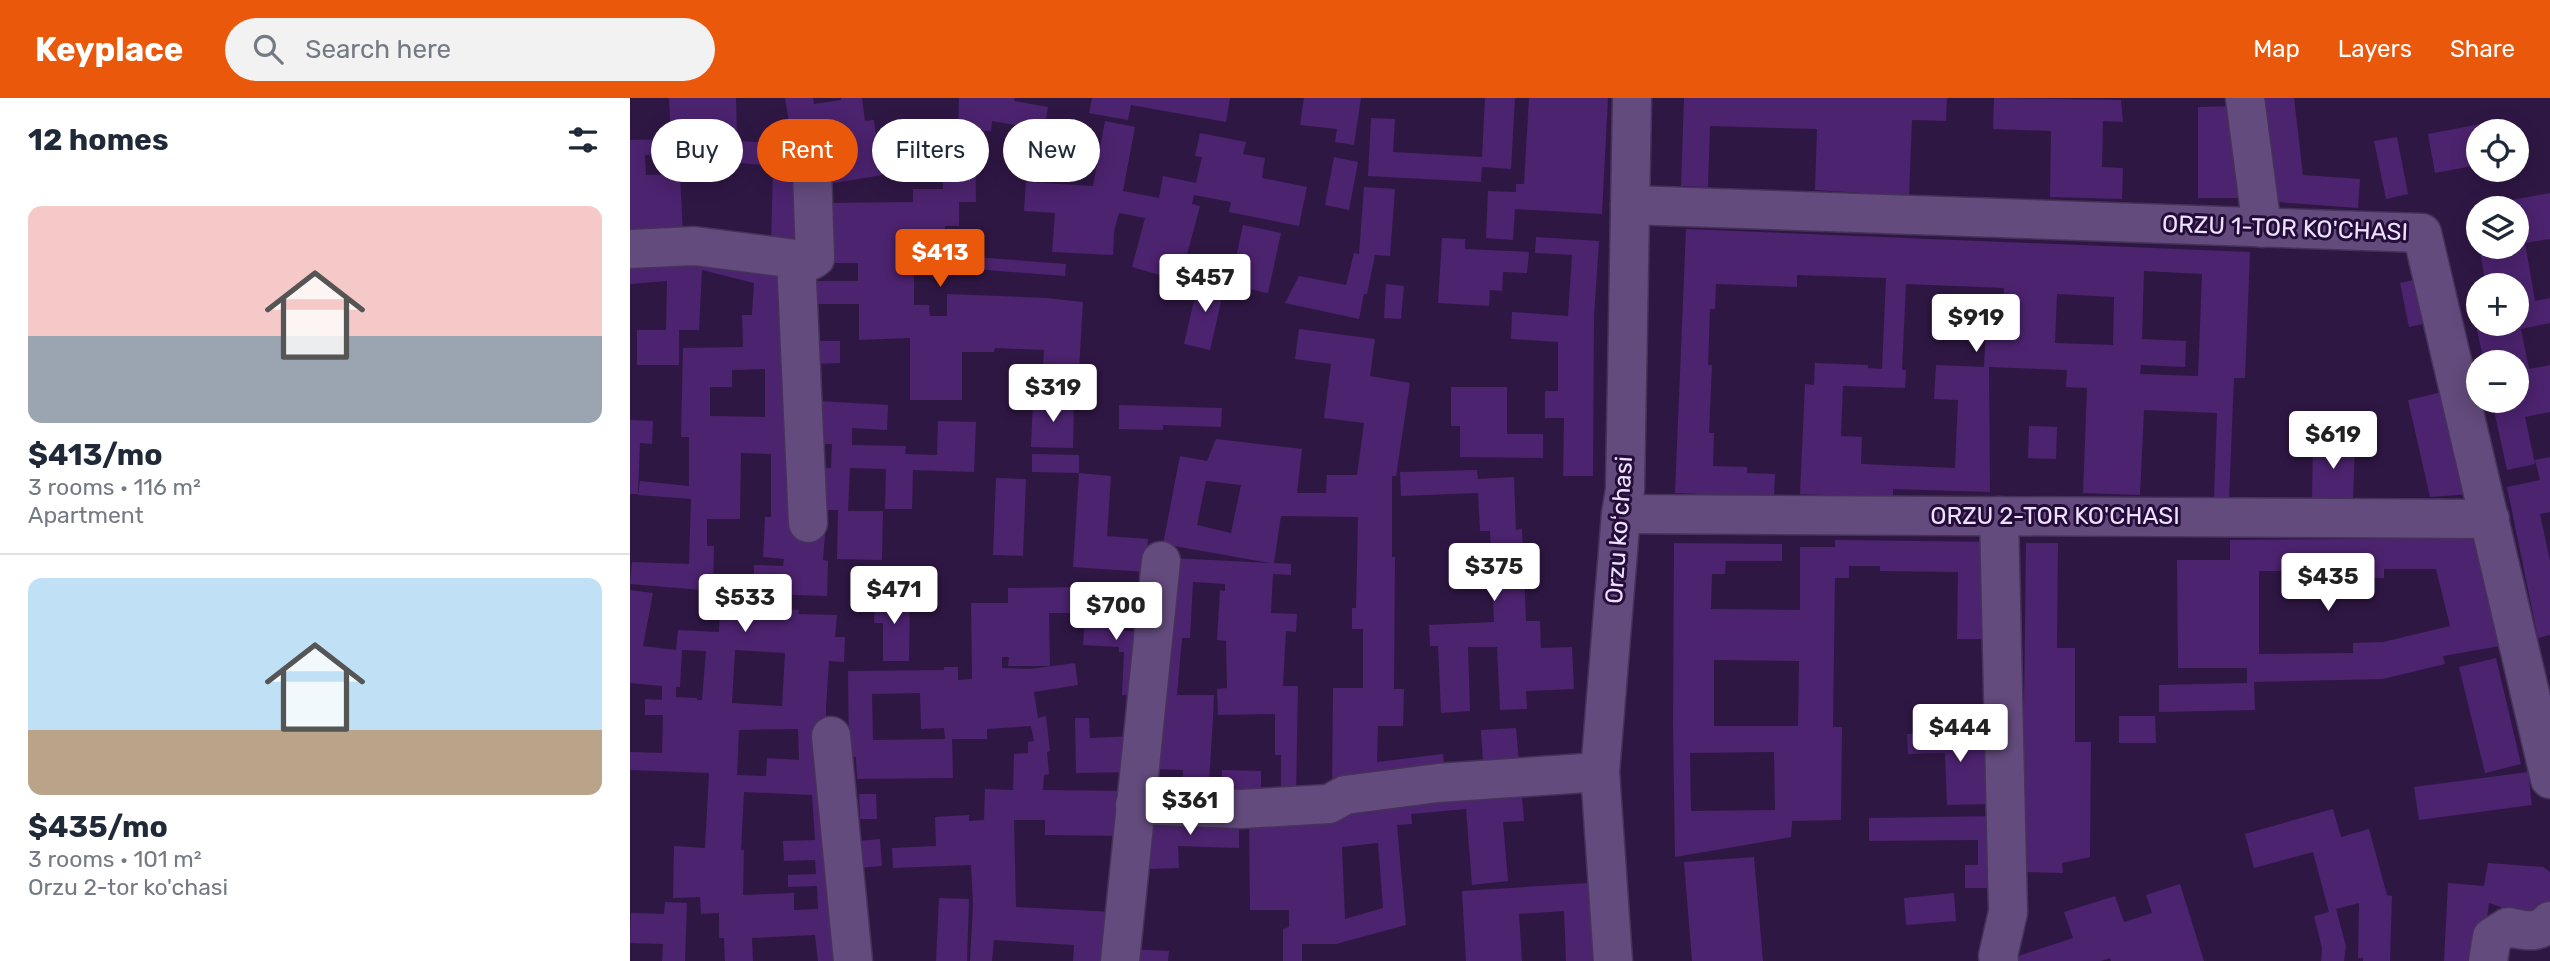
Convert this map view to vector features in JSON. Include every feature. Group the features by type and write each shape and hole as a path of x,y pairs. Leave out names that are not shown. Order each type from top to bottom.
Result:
{"street":[{"name":"Orzu koʻchasi","path":"1613,961 1600,772 1625,490 1632,98"},
{"path":"2245,98 2262,228"},
{"path":"630,249 694,246 810,261 815,258 812,182"},
{"name":"ORZU 1-TOR KO'CHASI","path":"1630,205 2422,233 2550,779"},
{"path":"796,259 808,523"},
{"name":"ORZU 2-TOR KO'CHASI","path":"1621,514 2490,519"},
{"path":"1999,516 2008,912 1999,961"},
{"path":"1120,961 1161,561"},
{"path":"831,736 853,961"},
{"path":"1135,805 1241,809 1329,804 1345,795 1438,783 1600,772"},
{"path":"2488,961 2492,937 2508,927 2533,932 2550,921"}],"building":[{"path":"669,98 736,98 736,119 670,119"},
{"path":"785,98 813,98 814,104 841,98 862,98 865,121 872,120 872,177 858,179 858,119 788,119"},
{"path":"959,98 1015,98 1014,101 1048,107 1046,119 1003,119 1003,123 992,121 991,131 989,119 958,119"},
{"path":"1092,98 1230,98 1226,122 1131,105 1128,120 1089,113"},
{"path":"1304,98 1361,98 1354,145 1335,142 1337,129 1300,125"},
{"path":"1485,98 1515,98 1511,169 1482,167 1481,182 1368,176 1371,118 1395,119 1393,152 1482,157"},
{"path":"1529,98 1608,98 1602,214 1515,209 1513,240 1486,238 1488,191 1516,192 1516,184 1524,184"},
{"path":"1684,98 1947,98 1946,121 1912,120 1909,196 1815,190 1817,129 1710,126 1708,187 1681,186"},
{"path":"1994,98 2121,100 2123,122 2103,121 2102,167 2123,168 2122,199 2050,197 2051,131 1993,129"},
{"path":"2265,98 2294,98 2303,175 2360,179 2358,208 2277,202"},
{"path":"2237,106 2243,198 2198,198 2198,107"},
{"path":"1105,121 1135,127 1123,191 1159,198 1163,176 1196,183 1202,157 1195,156 1200,133 1246,142 1243,154 1265,158 1262,178 1307,187 1299,226 1229,212 1231,202 1194,195 1192,204 1200,206 1180,281 1132,267 1145,218 1119,213 1114,231 1113,255 1052,252 1055,213 1024,211 1026,182 1093,186 1094,182 1100,182 1100,148"},
{"path":"2466,127 2466,167 2435,173 2428,134"},
{"path":"2397,137 2408,194 2386,199 2374,141"},
{"path":"651,139 651,155 645,155 646,175 651,175 651,182 680,182 683,236 630,238 630,140"},
{"path":"743,141 757,142 757,165 743,163"},
{"path":"1334,157 1358,162 1349,210 1325,205"},
{"path":"773,182 810,182 809,246 771,245"},
{"path":"943,182 976,182 976,202 959,202 959,226 945,226 945,239 914,239 914,305 929,305 930,316 947,316 947,294 1083,302 1078,387 1042,385 1044,350 995,348 994,352 962,352 962,400 910,400 910,338 859,340 859,304 806,304 807,281 858,281 858,263 832,263 831,203 913,202 913,189 943,189"},
{"path":"1364,187 1395,189 1390,256 1375,255 1359,319 1285,303 1299,276 1346,285 1354,253 1359,254"},
{"path":"2550,193 2550,239 2529,242 2529,197"},
{"path":"1243,225 1281,233 1268,293 1230,285"},
{"path":"1686,229 2250,252 2245,378 2234,378 2229,499 2214,498 2217,413 2144,410 2140,495 2083,493 2087,388 2066,387 2067,370 1989,367 1990,492 1893,489 1893,498 1800,494 1805,384 1814,385 1815,363 1868,365 1868,368 1882,369 1886,278 1797,275 1797,287 1716,284 1715,309 1710,309 1708,365 1712,365 1709,433 1714,433 1713,466 1747,467 1747,473 1775,474 1774,497 1675,493","holes":["2144,271 2202,274 2198,376 2140,374 2141,365 2185,367 2186,341 2142,339","1906,284 2004,288 2003,306 1987,306 1984,367 1936,365 1934,399 1958,400 1955,468 1861,464 1862,437 1841,436 1843,386 1905,388 1906,370 1902,370","2057,294 2114,297 2113,345 2055,343"]},
{"path":"1536,237 1599,241 1594,317 1593,476 1563,476 1564,418 1545,418 1545,391 1558,391 1558,342 1511,339 1512,312 1568,316 1572,255 1535,253"},
{"path":"1442,238 1465,239 1465,249 1529,252 1527,273 1503,272 1502,291 1490,290 1489,306 1438,303"},
{"path":"947,255 1066,264 1065,276 947,267"},
{"path":"630,258 794,272 801,534 825,535 823,560 828,561 827,596 769,594 769,608 799,610 798,614 837,615 835,637 845,637 844,662 829,661 826,708 827,778 847,961 818,961 815,935 752,938 753,961 725,961 724,938 719,938 719,913 701,914 700,897 673,898 674,846 705,848 709,773 630,770 630,752 662,753 663,715 645,715 645,699 662,700 662,686 630,683 630,590 653,593 643,646 676,650 678,630 719,632 721,585 754,586 754,565 783,566 784,559 763,557 765,517 771,517 771,454 741,453 740,519 707,519 707,546 714,546 713,591 630,584 632,562 689,564 691,499 638,495 640,481 689,486 689,437 681,437 683,348 743,347 742,315 752,315 754,283 702,270 699,330 679,330 679,365 637,365 637,330 666,330 667,281 630,284","holes":["765,369 765,417 710,416 710,387 732,387 732,370","682,650 706,651 702,700 676,697 676,687 680,687","735,650 785,653 782,706 732,703","798,729 799,760 767,758 766,776 737,775 739,730","744,792 812,795 815,840 783,841 784,861 815,860 816,874 788,875 788,887 817,886 818,909 794,910 794,893 743,895 744,850 741,850"]},
{"path":"2481,259 2528,259 2535,301 2550,298 2550,323 2529,327 2529,273 2484,273"},
{"path":"2422,278 2432,322 2409,327 2400,283"},
{"path":"1199,279 1225,285 1210,350 1184,344"},
{"path":"1386,284 1404,286 1401,319 1384,318"},
{"path":"1299,329 1375,339 1370,376 1410,383 1396,476 1392,476 1392,557 1395,557 1394,689 1404,689 1403,726 1378,726 1377,762 1443,754 1446,781 1332,793 1333,688 1363,688 1363,629 1352,629 1352,608 1356,608 1358,517 1281,516 1274,563 1291,564 1291,575 1273,574 1271,613 1297,614 1296,632 1286,631 1283,686 1298,686 1296,798 1281,798 1281,755 1275,755 1275,714 1218,715 1217,689 1227,688 1226,641 1217,640 1220,590 1225,591 1225,584 1193,582 1190,638 1182,638 1177,695 1214,695 1213,718 1208,799 1181,798 1183,770 1150,769 1172,558 1270,563 1163,544 1180,456 1207,461 1216,439 1302,449 1297,493 1326,493 1327,475 1357,475 1364,423 1324,418 1331,364 1295,359","holes":["1206,481 1241,485 1231,533 1197,525"]},
{"path":"2478,336 2522,336 2525,350 2481,350"},
{"path":"813,341 840,341 840,363 813,364"},
{"path":"2550,365 2550,412 2525,417 2535,464 2507,470 2495,413 2529,413 2529,369"},
{"path":"1451,387 1507,387 1507,434 1543,434 1543,458 1460,457 1460,426 1451,426"},
{"path":"2447,391 2472,494 2430,497 2408,400"},
{"path":"1033,400 1074,401 1073,448 1031,447"},
{"path":"818,401 888,405 887,430 852,428 852,445 906,446 905,454 937,455 938,421 976,422 974,472 913,470 912,509 885,509 886,469 850,468 848,511 883,511 882,560 837,559 838,510 820,510 821,468 831,468 832,444 817,444"},
{"path":"1119,405 1222,408 1221,427 1163,425 1163,430 1119,429"},
{"path":"630,420 653,421 652,444 640,443 638,494 630,494"},
{"path":"2029,426 2057,427 2056,459 2028,458"},
{"path":"2313,443 2355,444 2353,500 2312,499"},
{"path":"1032,454 1079,455 1079,473 1032,472"},
{"path":"2550,457 2550,512 2540,514 2550,561 2550,635 2538,638 2507,487 2540,480 2535,460"},
{"path":"1477,470 1478,479 1514,477 1516,530 1522,529 1526,621 1540,621 1541,648 1572,647 1574,689 1526,691 1527,709 1500,710 1497,647 1468,647 1470,711 1441,713 1438,646 1430,646 1429,625 1494,622 1490,531 1480,531 1478,493 1401,496 1400,472"},
{"path":"1079,473 1111,476 1107,536 1148,539 1146,572 1073,567"},
{"path":"996,478 1026,479 1023,556 993,555"},
{"path":"2480,538 2506,645 2443,656 2445,664 2383,679 2254,682 2255,710 2159,712 2159,685 2247,683 2247,668 2178,668 2177,560 2230,560 2230,540","holes":["2384,569 2436,569 2450,626 2383,642 2353,643 2353,653 2259,654 2259,571 2350,571 2350,578 2384,578"]},
{"path":"1835,540 1998,542 1998,639 1957,639 1958,572 1880,571 1880,566 1849,566 1849,578 1835,578 1833,727 1842,727 1841,820 1792,821 1791,837 1675,857 1674,543 1782,544 1782,561 1726,561 1725,574 1712,574 1711,609 1800,610 1800,547 1835,547","holes":["1714,660 1799,661 1798,726 1714,726","1774,752 1775,810 1691,811 1690,753"]},
{"path":"2026,543 2058,543 2057,648 2075,648 2075,742 2091,742 2090,857 2062,863 2063,873 2022,872"},
{"path":"1082,587 1082,613 1049,613 1050,666 1008,666 1009,657 1002,657 1002,668 1030,669 1075,663 1078,685 1034,692 1038,718 1046,716 1050,751 1047,752 1049,774 1044,775 1043,790 1129,791 1128,836 1045,835 1045,820 1014,820 1016,907 1114,912 1111,961 1073,961 1074,945 994,940 992,961 970,961 973,905 971,865 893,868 892,848 936,846 935,817 969,815 969,821 984,820 985,789 1013,790 1014,754 1028,753 1028,742 1034,741 1031,726 987,729 987,739 952,739 953,778 857,779 856,757 849,757 848,671 944,670 944,667 958,667 958,680 972,679 971,603 1008,603 1008,588","holes":["920,693 921,729 944,728 945,739 873,740 872,694"]},
{"path":"875,595 910,595 909,661 883,661 883,623 874,623"},
{"path":"1086,596 1116,597 1114,630 1143,632 1145,696 1122,695 1124,652 1119,652 1119,647 1083,645"},
{"path":"2496,658 2521,764 2485,773 2459,667"},
{"path":"2119,716 2155,716 2156,743 2119,743"},
{"path":"1075,718 1089,718 1090,738 1136,736 1132,772 1076,773"},
{"path":"1516,728 1520,774 1484,776 1481,730"},
{"path":"1989,731 1992,804 1947,805 1945,753 1908,754 1907,734"},
{"path":"1222,770 1261,771 1261,800 1221,799"},
{"path":"2528,772 2532,805 2419,820 2414,787"},
{"path":"1521,783 1524,821 1503,822 1508,881 1472,885 1466,809 1411,814 1412,824 1397,825 1406,925 1336,944 1302,944 1302,961 1283,961 1283,929 1289,927 1289,910 1250,910 1249,820 1373,812 1372,796","holes":["1378,843 1383,908 1345,919 1342,847"]},
{"path":"859,794 876,794 877,819 860,819"},
{"path":"2333,809 2341,837 2369,829 2387,895 2392,896 2390,961 2363,961 2363,958 2358,958 2359,903 2336,909 2346,946 2344,961 2321,961 2322,948 2314,916 2329,912 2313,852 2254,868 2245,834"},
{"path":"1168,816 1239,817 1239,848 1178,846 1179,868 1150,869 1149,831"},
{"path":"2005,816 2005,888 1965,888 1965,865 1978,865 1978,840 1869,841 1869,818"},
{"path":"880,839 882,866 858,868 857,841"},
{"path":"1754,857 1763,961 1692,961 1684,862"},
{"path":"2488,863 2543,867 2550,872 2550,910 2544,922 2489,903 2481,961 2444,961 2448,883 2484,886"},
{"path":"1588,883 1593,961 1566,961 1564,911 1519,914 1522,961 1466,961 1462,891"},
{"path":"2180,884 2204,961 2009,959 2073,938 2064,912 2115,896 2124,922 2152,913 2146,895"},
{"path":"1954,893 1956,921 1906,925 1904,898"},
{"path":"939,898 969,899 967,961 936,961"},
{"path":"665,902 687,903 685,961 662,961 663,944 630,943 631,913 664,914"},
{"path":"1127,949 1169,951 1168,961 1127,961"}]}
